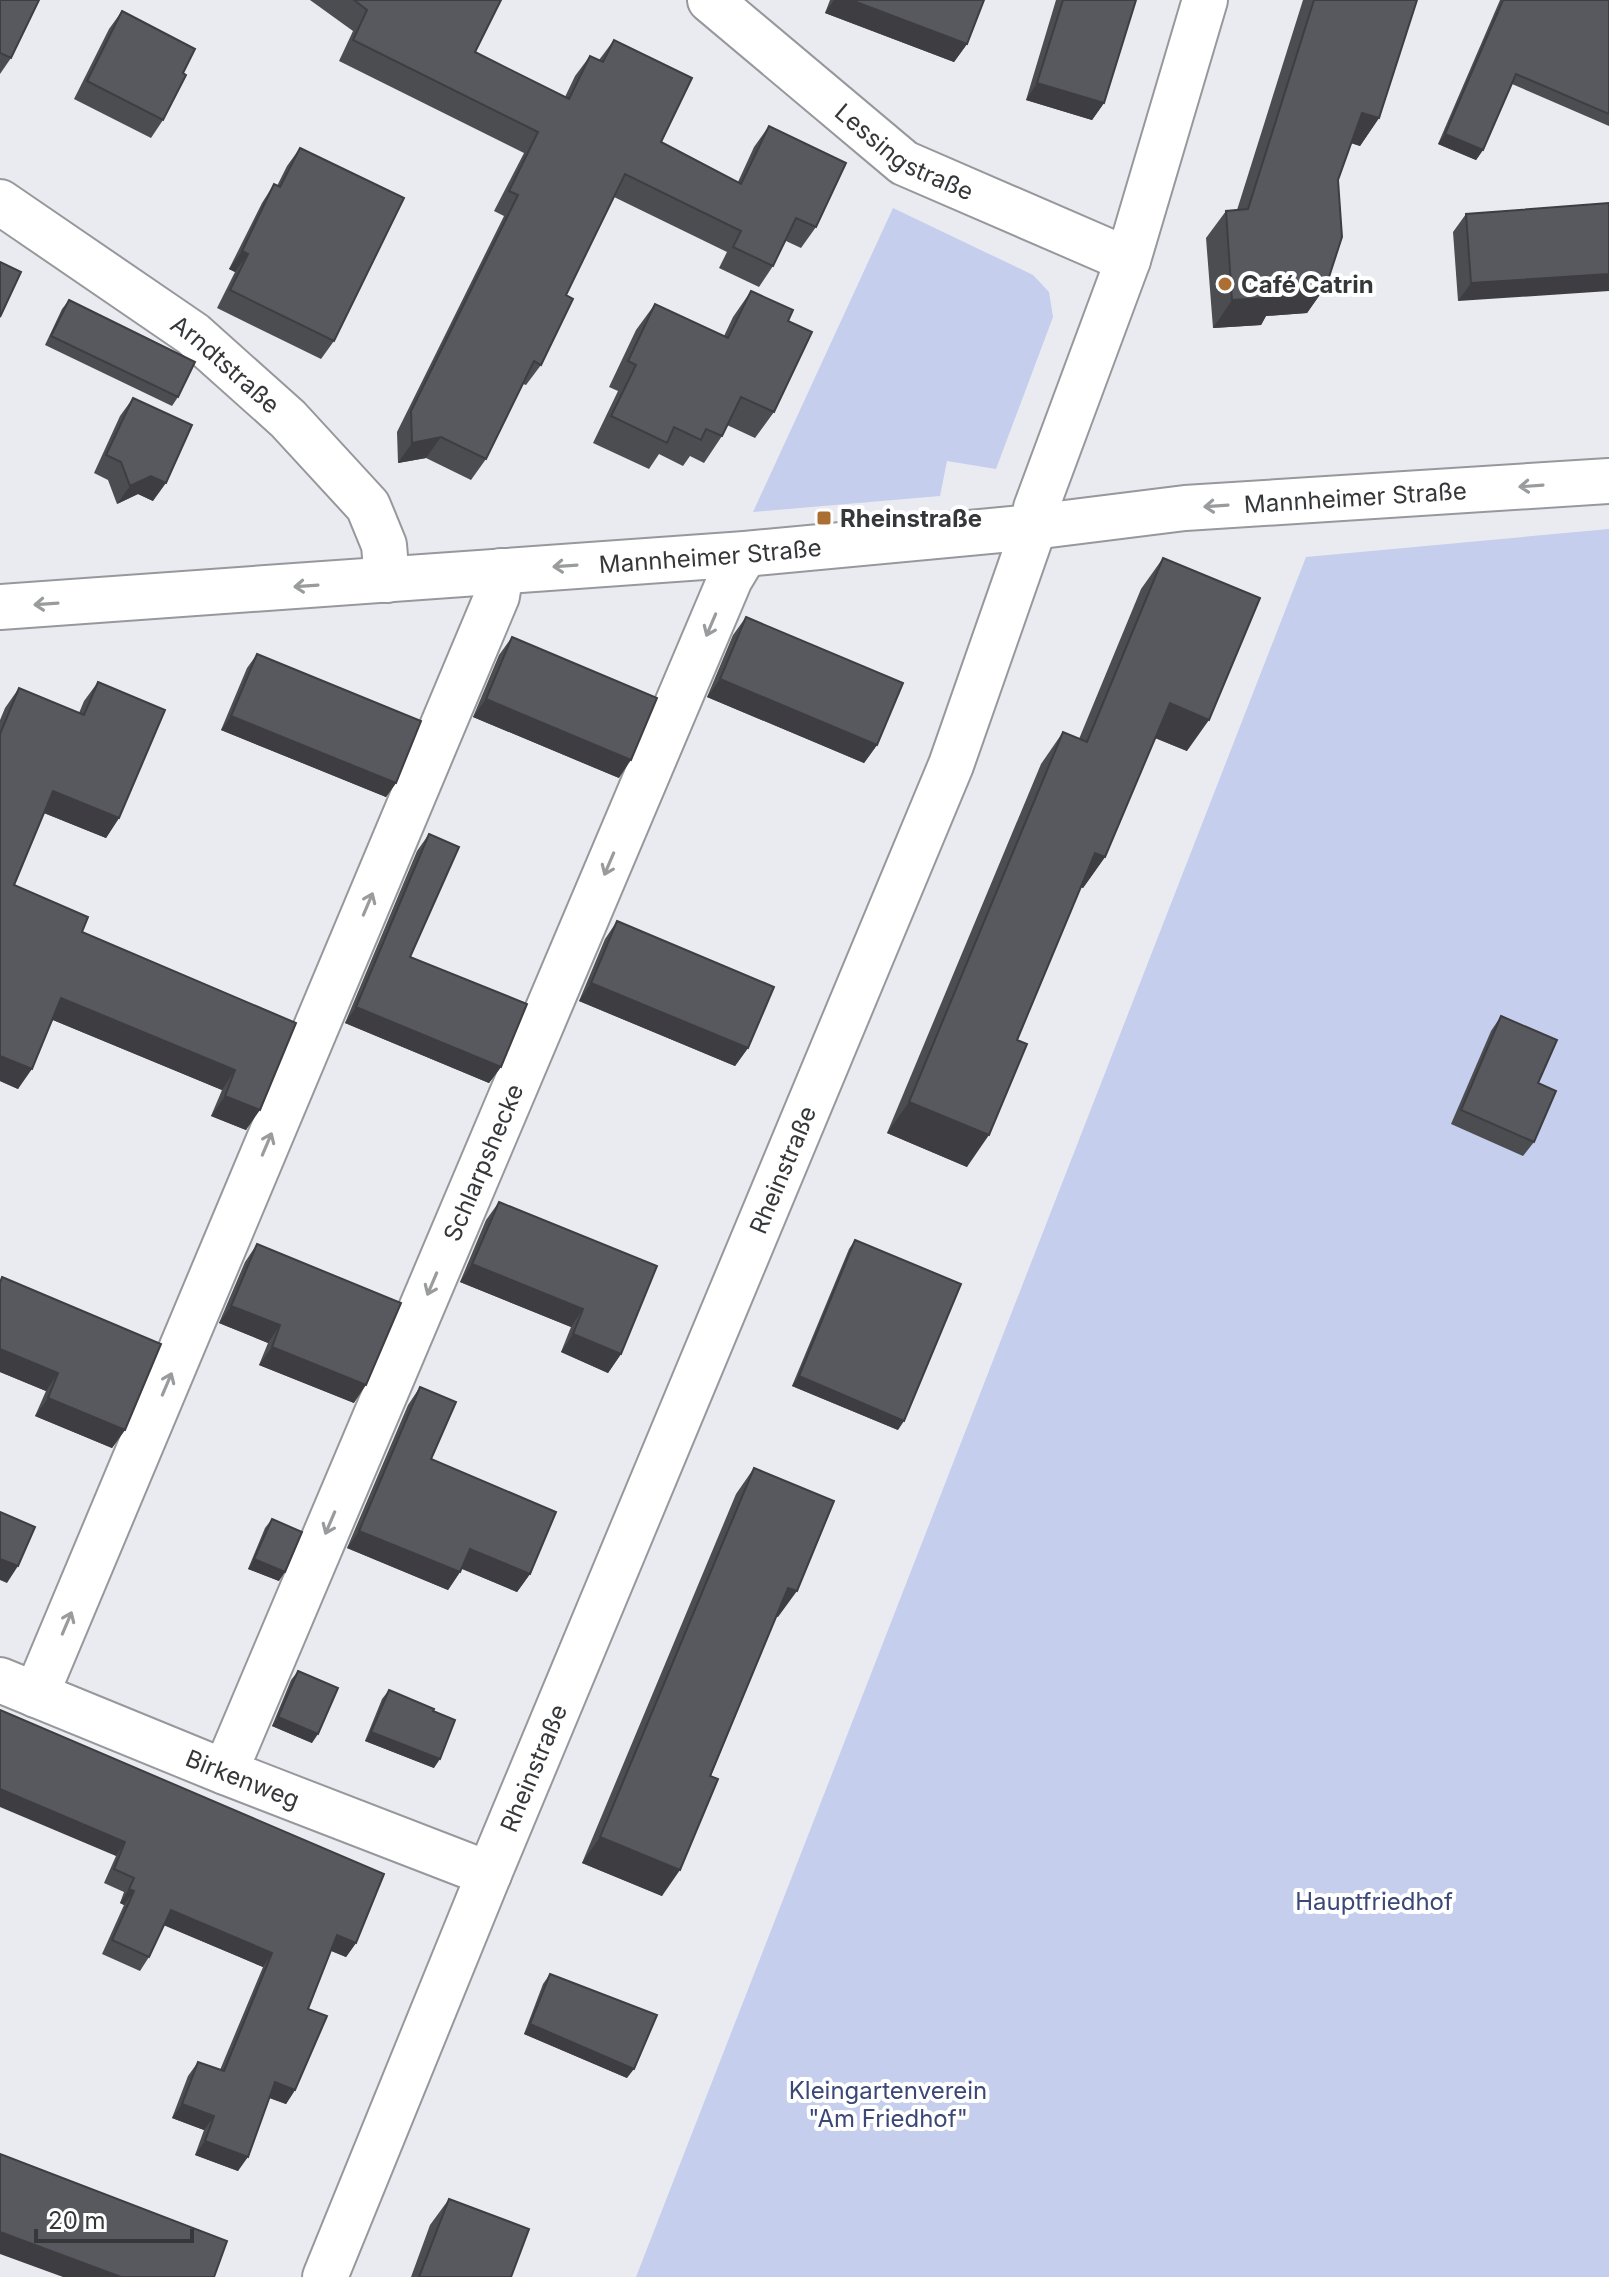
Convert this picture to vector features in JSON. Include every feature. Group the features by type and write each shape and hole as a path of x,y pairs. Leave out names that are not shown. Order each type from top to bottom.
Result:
{"street":[{"name":"Lessingstraße","path":"710,0 904,163 1128,260"},
{"name":"Rheinstraße","path":"325,2277 489,1874 951,765 1033,527 1036,508 1128,260 1205,0"},
{"name":"Arndtstraße","path":"0,202 193,334 288,419 368,506 384,545 387,580"},
{"name":"Mannheimer Straße","path":"0,607 745,554 1033,527 1185,508 1609,481"},
{"name":"Schlarpshecke","path":"225,1772 730,579 745,554"},
{"path":"18,1688 497,596 501,571"},
{"name":"Birkenweg","path":"18,1688 489,1874"}],"green space":[{"path":"893,208 1033,275 1049,292 1053,317 996,469 947,461 940,496 753,512"},
{"path":"1609,529 1609,2277 636,2277 1306,557"}],"building":[{"path":"0,0 39,0 11,58 0,53"},
{"path":"354,0 501,0 475,52 569,99 590,56 603,62 614,40 692,78 661,142 741,184 769,126 846,163 816,227 796,218 773,266 733,247 741,231 625,174 566,295 573,299 541,365 534,361 486,459 441,437 412,443 411,411 518,195 509,191 538,132 353,40 367,10"},
{"path":"851,0 984,0 967,44"},
{"path":"1063,0 1136,0 1104,103 1037,83"},
{"path":"1314,0 1417,0 1379,118 1362,113 1338,180 1342,237 1326,286 1280,289 1280,297 1232,300 1226,211 1248,209"},
{"path":"1503,0 1609,0 1609,114 1516,74 1483,150 1445,134"},
{"path":"122,11 195,49 183,73 186,75 163,120 87,81"},
{"path":"300,148 404,198 334,341 230,290 248,254 242,251 274,184 280,187"},
{"path":"1609,203 1609,274 1471,283 1466,214"},
{"path":"0,262 21,272 0,317"},
{"path":"751,291 793,310 788,321 812,332 774,412 741,397 722,436 706,429 701,440 674,427 667,443 611,416 636,365 628,361 655,304 728,338"},
{"path":"69,300 195,362 178,397 51,336"},
{"path":"133,398 192,425 166,483 151,476 130,486 121,462 106,455"},
{"path":"1163,558 1260,598 1209,720 1170,703 1105,857 1095,853 1017,1040 1027,1044 989,1135 909,1102 1063,732 1087,742"},
{"path":"746,617 903,683 877,745 720,679"},
{"path":"512,637 657,698 631,760 486,699"},
{"path":"257,654 421,721 396,783 231,716"},
{"path":"98,682 165,710 119,818 53,791 14,885 88,917 82,932 296,1023 260,1110 225,1096 235,1070 61,998 32,1069 0,1056 0,734 19,688 84,715"},
{"path":"429,834 459,847 410,957 527,1004 501,1067 356,1007"},
{"path":"617,921 774,987 748,1048 591,983"},
{"path":"1501,1016 1557,1040 1538,1083 1556,1091 1534,1142 1461,1110"},
{"path":"499,1202 657,1266 621,1354 573,1334 583,1309 472,1264"},
{"path":"855,1240 961,1284 904,1421 799,1376"},
{"path":"257,1244 401,1303 366,1385 272,1347 280,1325 231,1306"},
{"path":"2,1277 161,1344 125,1430 48,1398 58,1373 0,1349"},
{"path":"420,1387 456,1402 431,1459 556,1512 530,1574 470,1549 460,1572 359,1531"},
{"path":"754,1468 834,1501 797,1591 788,1588 710,1776 718,1779 680,1870 600,1837"},
{"path":"0,1512 35,1527 18,1566 0,1559"},
{"path":"272,1519 302,1532 285,1572 254,1559"},
{"path":"298,1671 338,1688 318,1734 278,1717"},
{"path":"389,1690 455,1720 440,1759 371,1732"},
{"path":"0,1710 384,1874 356,1943 337,1935 308,2009 327,2016 295,2090 275,2082 248,2157 205,2141 214,2116 182,2104 198,2062 224,2071 272,1953 171,1910 149,1957 112,1940 134,1891 129,1889 134,1878 114,1869 125,1842 0,1789"},
{"path":"550,1974 657,2015 634,2069 530,2024"},
{"path":"0,2154 227,2241 214,2277 121,2277 0,2232"},
{"path":"449,2199 529,2229 511,2277 419,2277"}],"place":[{"name":"Café Catrin","path":"1225,284"},
{"name":"Rheinstraße","path":"824,518"}],"park label":[{"name":"Hauptfriedhof","path":"1374,1901"},
{"name":"Kleingartenverein \"Am Friedhof\"","path":"888,2104"}]}
